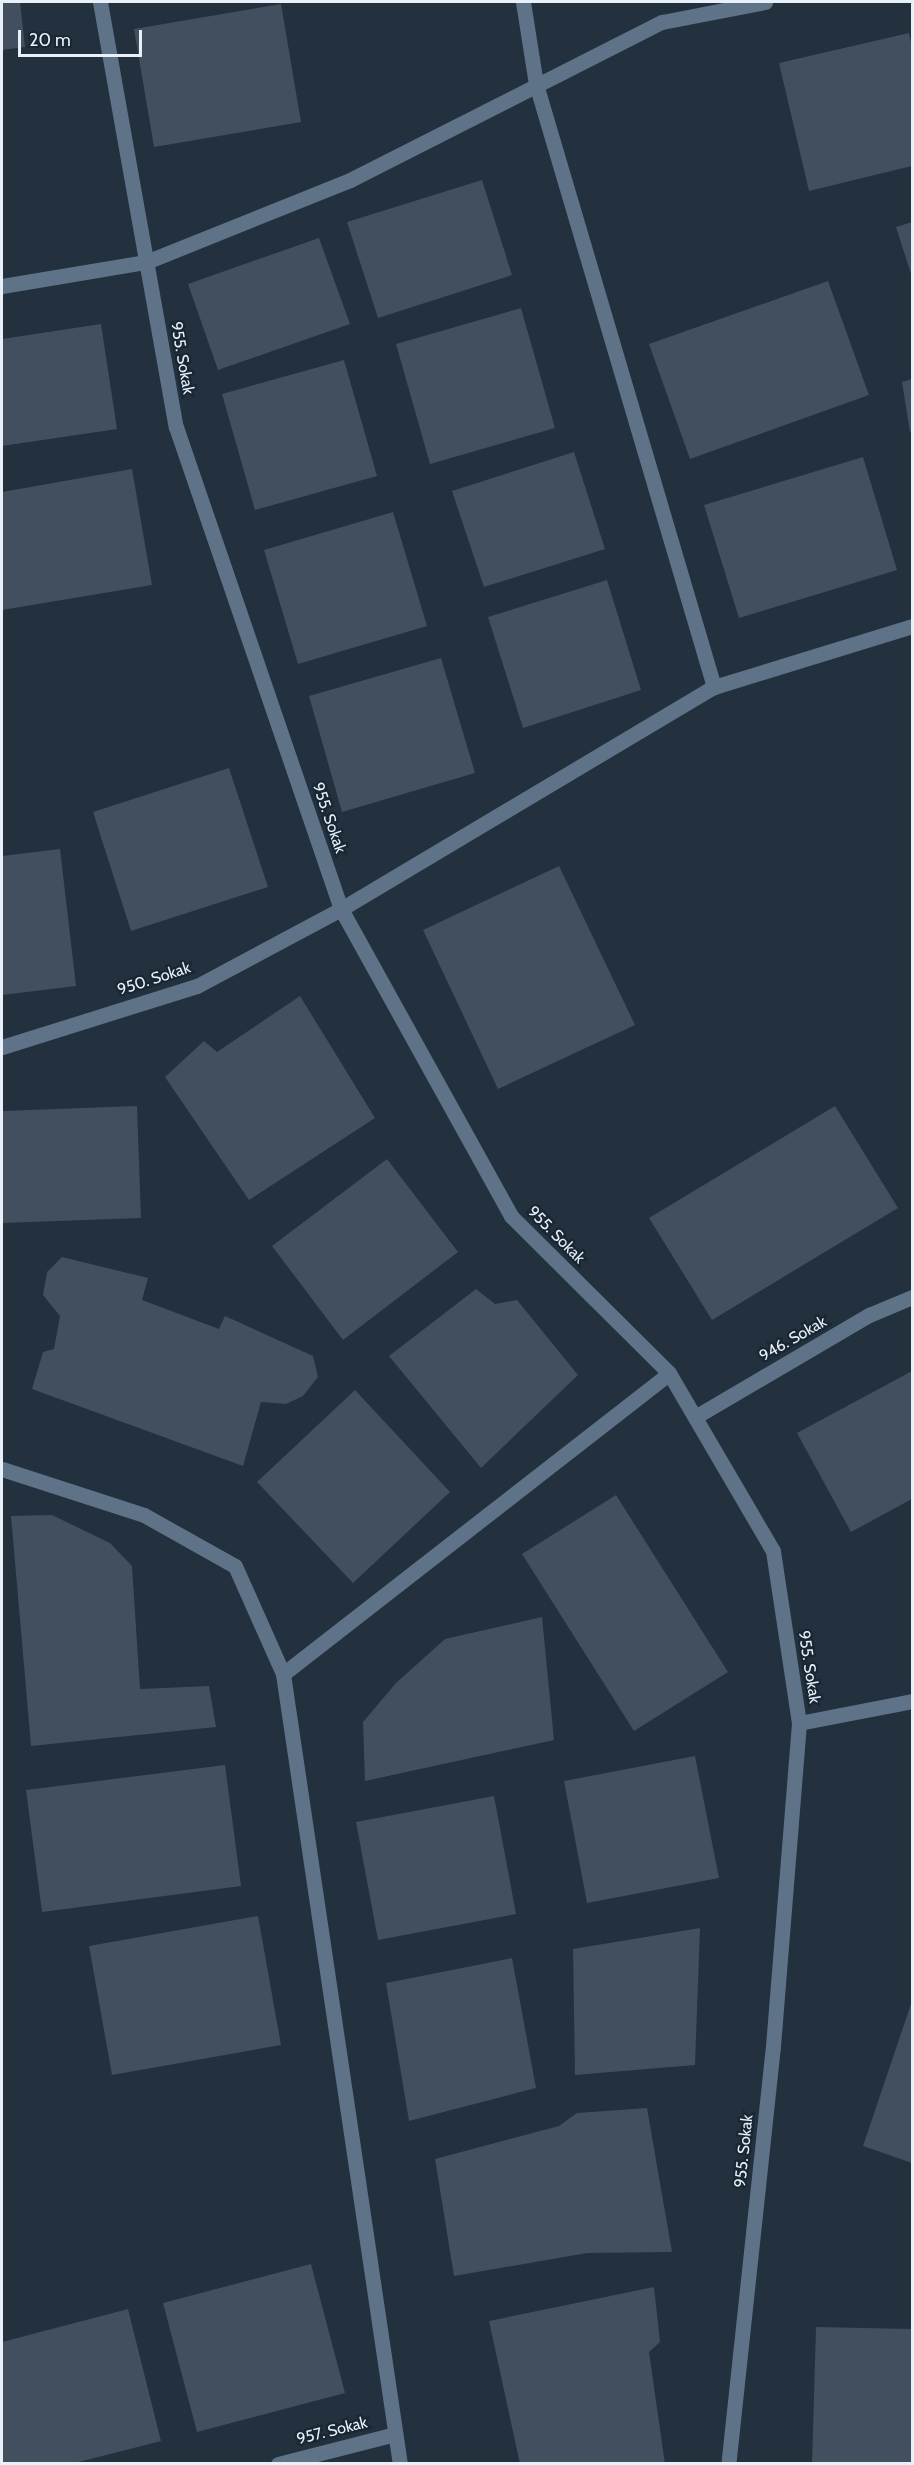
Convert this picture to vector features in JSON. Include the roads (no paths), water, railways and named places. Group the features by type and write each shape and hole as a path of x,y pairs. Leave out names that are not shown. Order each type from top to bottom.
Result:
{"street":[{"name":"955. Sokak","path":"100,2 176,427 341,909 511,1216 669,1373 773,1551 800,1723 773,2046 728,2463"},
{"path":"523,2 536,84 714,687"},
{"path":"2,286 146,262 350,180 662,22 765,2"},
{"name":"950. Sokak","path":"2,1047 198,986 341,909 714,687 912,626"},
{"name":"946. Sokak","path":"695,1417 870,1315 912,1297"},
{"path":"283,1674 669,1373"},
{"path":"2,1469 144,1515 235,1566 283,1674 400,2463"},
{"path":"800,1723 912,1701"},
{"name":"957. Sokak","path":"278,2463 395,2434"}]}
